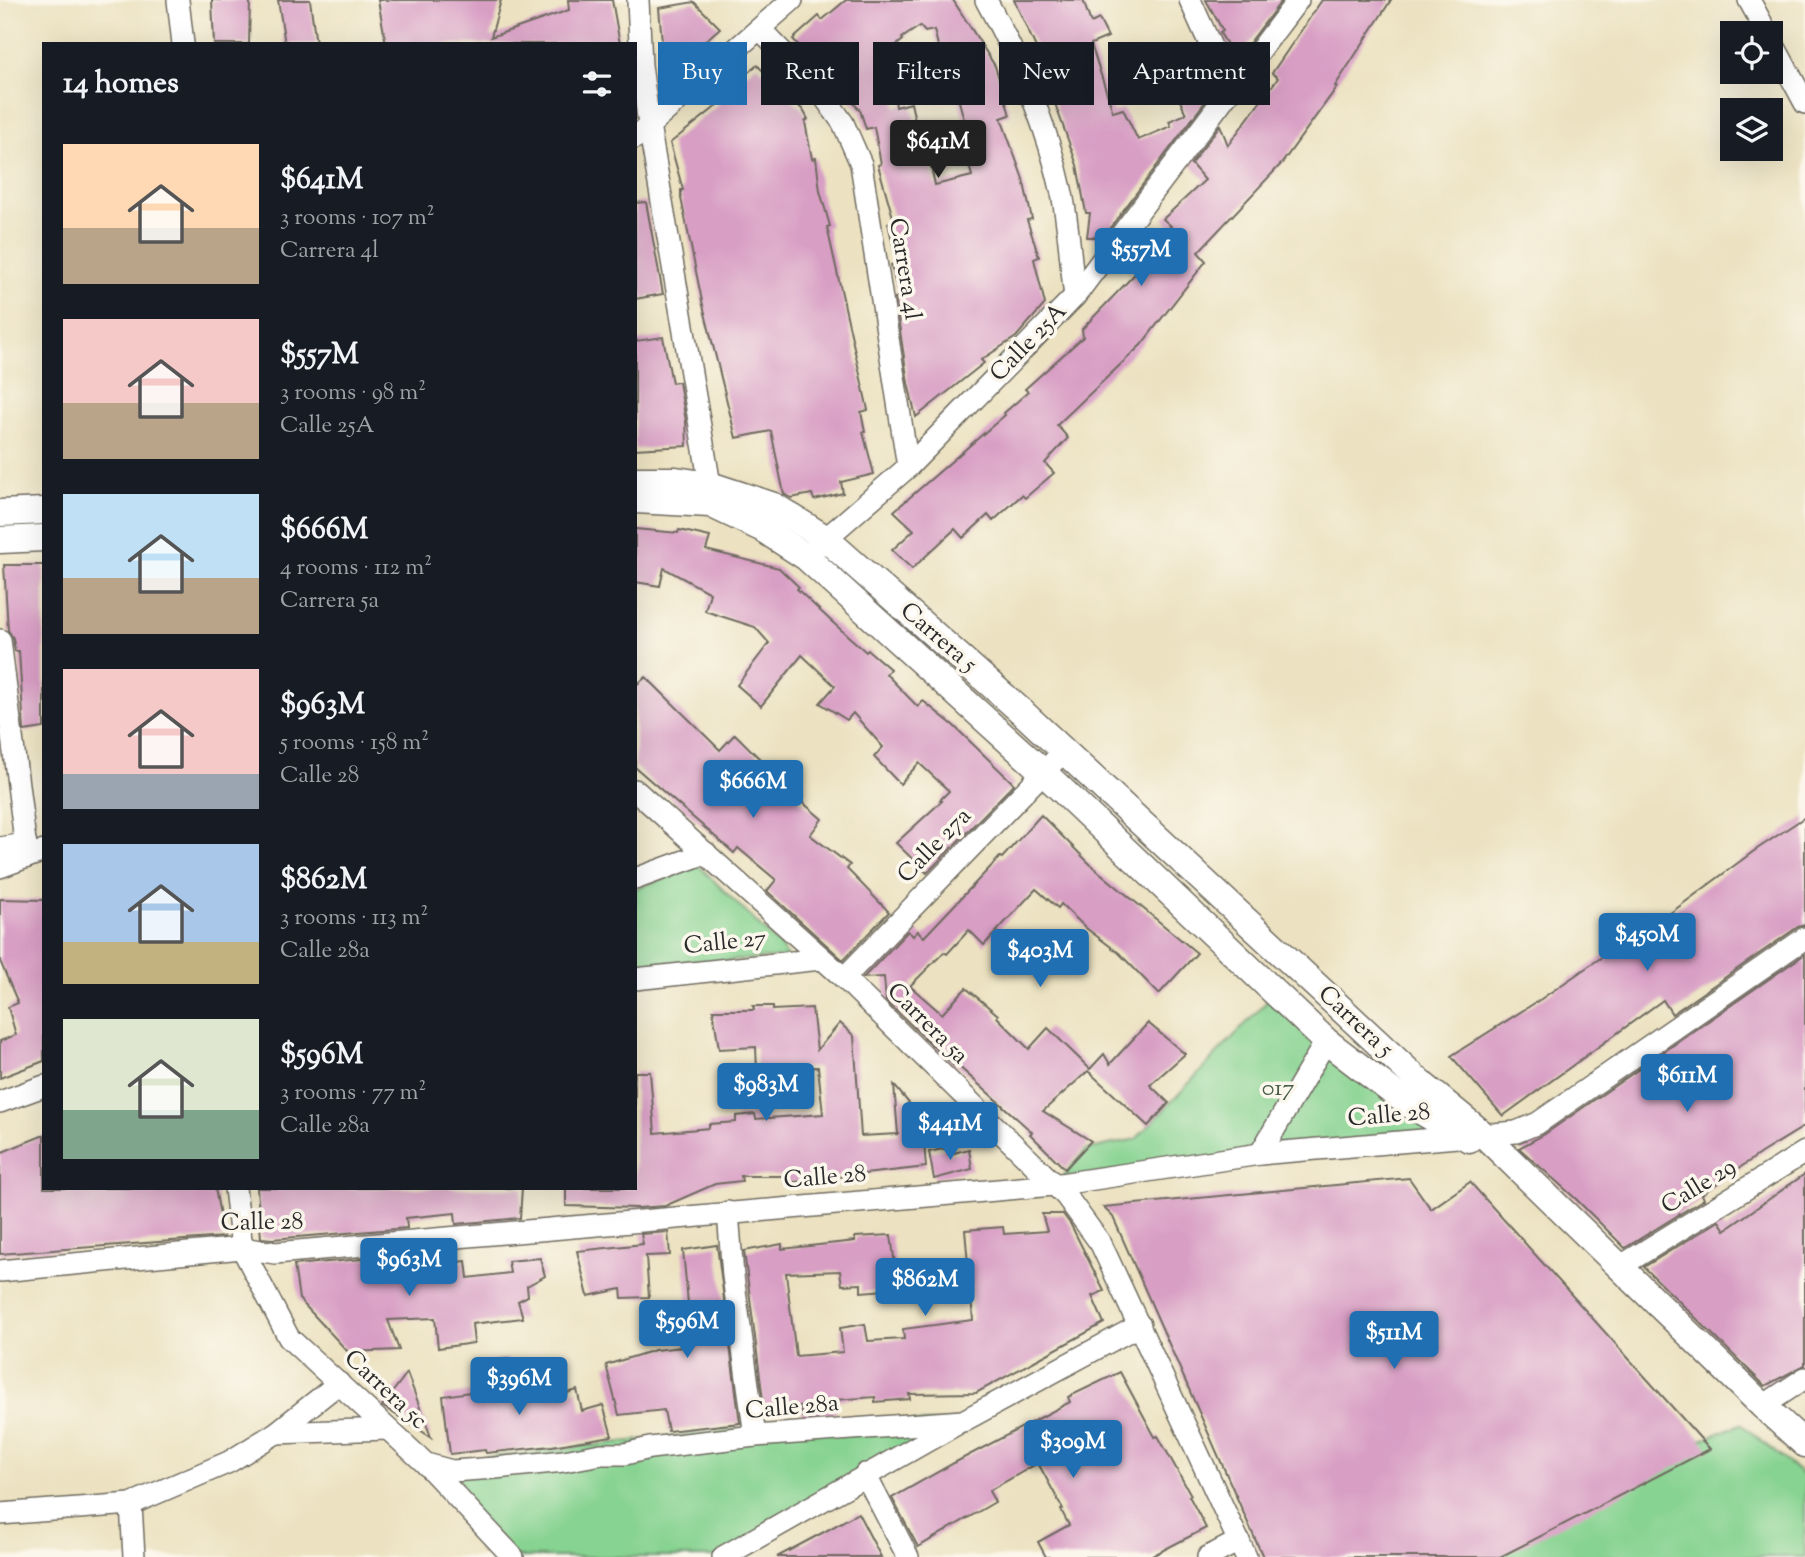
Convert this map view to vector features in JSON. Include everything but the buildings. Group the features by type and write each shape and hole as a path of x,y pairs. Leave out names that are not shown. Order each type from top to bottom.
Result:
{"street":[{"path":"178,0 183,42"},
{"path":"637,485 710,494 642,132 638,0"},
{"path":"642,132 792,0"},
{"path":"986,0 1022,69 1048,136 1062,192 1075,296"},
{"path":"1189,0 1208,42"},
{"name":"Calle 25A","path":"1267,42 1298,0"},
{"path":"1749,0 1760,21"},
{"name":"Carrera 4l","path":"761,30 820,91 842,123 861,164 908,467"},
{"path":"1783,62 1805,103"},
{"name":"Calle 25A","path":"806,557 908,467 1075,296 1220,105"},
{"name":"Carrera 5","path":"710,494 774,506 825,538 1064,751 1423,1085 1473,1135"},
{"name":"Carrera 5","path":"710,494 806,557 1044,772 1326,1041 1407,1103 1473,1135 1506,1156 1805,1444"},
{"path":"0,513 42,511"},
{"path":"0,540 42,538"},
{"path":"0,640 4,696 32,851"},
{"name":"Calle 27a","path":"844,978 1064,751"},
{"name":"Carrera 5a","path":"637,792 844,978 1066,1196 1101,1244 1242,1549"},
{"path":"0,848 32,851"},
{"path":"0,867 32,851"},
{"path":"637,878 706,853"},
{"name":"Calle 28","path":"0,1270 242,1248 275,1253 1054,1185 1260,1154 1516,1132 1538,1123 1805,938"},
{"name":"Calle 27","path":"637,979 821,959"},
{"path":"1260,1154 1326,1041"},
{"path":"0,1102 42,1087"},
{"name":"Calle 29","path":"1621,1266 1805,1152"},
{"path":"235,1190 242,1248"},
{"path":"728,1212 733,1276 755,1436"},
{"name":"Carrera 5c","path":"242,1248 289,1338 426,1465 513,1557"},
{"name":"Calle 28a","path":"426,1465 452,1471 495,1468 755,1436 963,1421 1140,1325"},
{"path":"1763,1406 1805,1378"},
{"path":"0,1514 131,1504 229,1462 276,1433 339,1383"},
{"path":"723,1557 865,1474 963,1421"},
{"path":"276,1433 387,1429"},
{"path":"865,1474 908,1557"},
{"path":"131,1504 134,1557"},
{"path":"1208,1557 1242,1549"}],"green space":[{"path":"699,866 781,947 787,957 637,966 637,888"},
{"name":"017","path":"1273,995 1442,1141 1062,1177 1086,1150 1136,1139"},
{"path":"963,1421 725,1557 513,1557 426,1464 746,1428"},
{"path":"1741,1424 1805,1477 1805,1557 1405,1557"}]}
